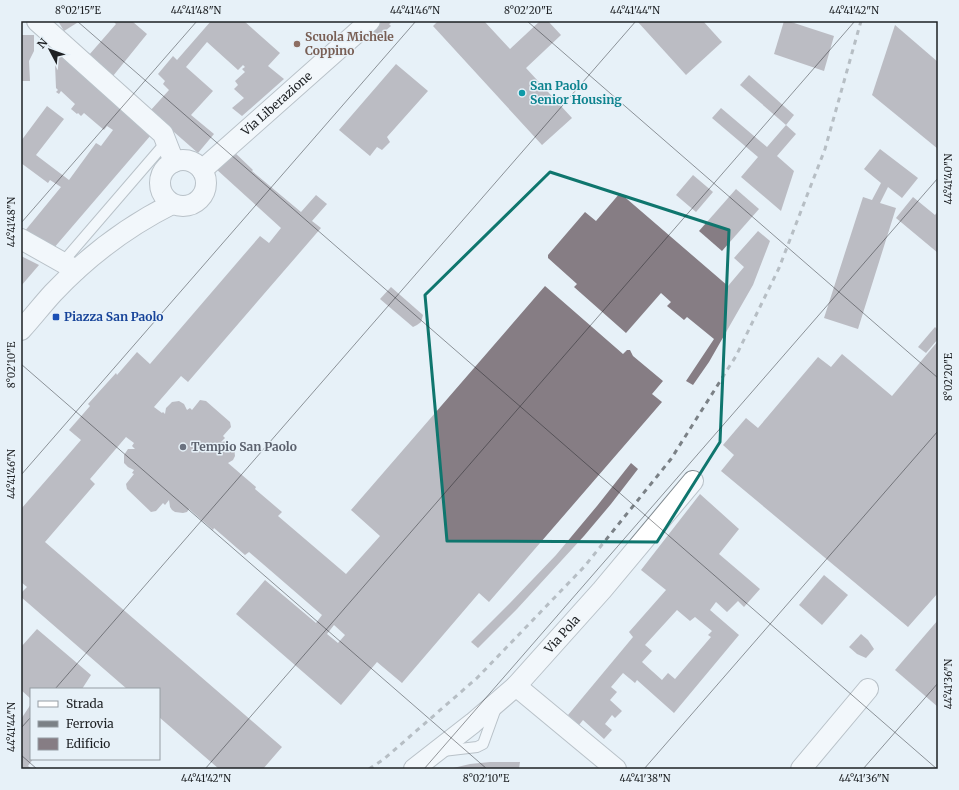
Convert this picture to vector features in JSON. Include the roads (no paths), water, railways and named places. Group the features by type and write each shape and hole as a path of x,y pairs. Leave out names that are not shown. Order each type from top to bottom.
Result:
{"street":[{"path":"37,21 163,134 172,156 162,174 160,188 145,207 112,240"},
{"name":"Via Liberazione","path":"202,170 370,21"},
{"path":"160,188 164,197 172,204 182,206 190,205 200,198 205,186 205,177 202,170 193,163 172,156"},
{"path":"21,330 52,293 69,266 153,213 172,204"},
{"path":"21,239 69,266"},
{"name":"Via Pola","path":"414,769 437,752 516,686 602,590 692,481"},
{"path":"516,686 616,769"},
{"path":"801,769 868,689"}],"lane":[{"path":"69,266 161,148 172,156"}],"railway":[{"path":"369,769 384,759 477,678 584,567 671,459 736,356 779,268 825,149 861,21"}],"place":[{"name":"Scuola Michele Coppino","path":"297,44"},
{"name":"San Paolo Senior Housing","path":"522,93"},
{"name":"Piazza San Paolo","path":"56,317"},
{"name":"Tempio San Paolo","path":"183,447"}]}
